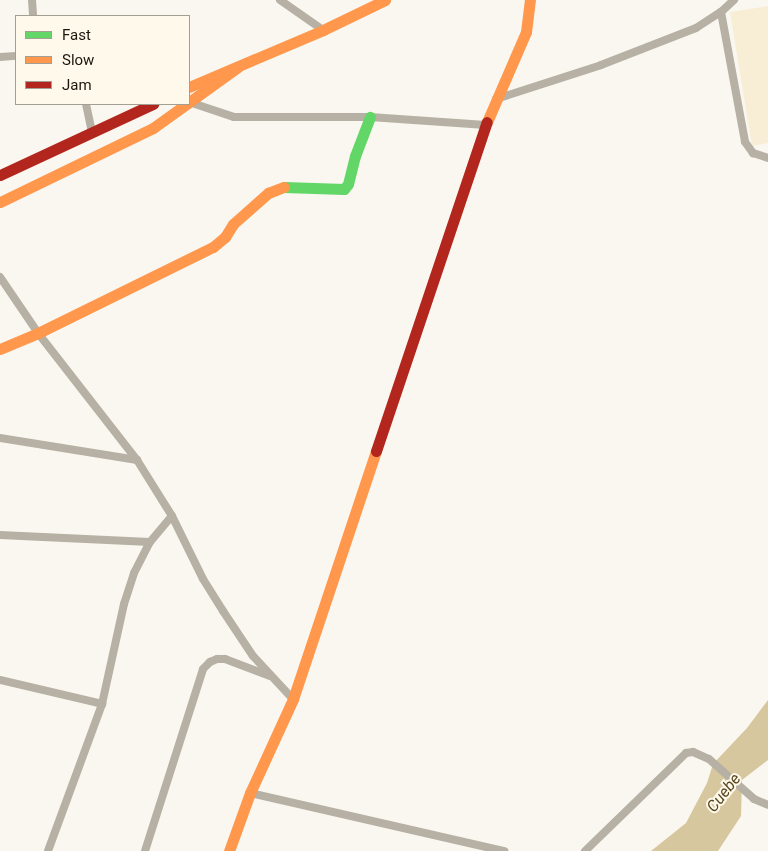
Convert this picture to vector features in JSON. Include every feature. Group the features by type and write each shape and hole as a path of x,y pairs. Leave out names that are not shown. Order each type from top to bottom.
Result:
{"main road":[{"path":"190,87 323,30 385,0"},
{"path":"229,851 250,793 293,699 486,125 526,32 530,0"},
{"path":"190,102 238,67"},
{"path":"0,175 151,105"},
{"path":"0,202 152,128 186,105"},
{"path":"0,349 38,333 212,248 225,237 233,224 268,193 278,188 298,186 344,189 348,184 355,156 370,117"}],"street":[{"path":"32,0 33,15"},
{"path":"280,0 323,30"},
{"path":"496,99 601,65 696,28 721,12 734,0"},
{"path":"721,12 746,142 753,152 768,158"},
{"path":"0,57 15,56"},
{"path":"190,103 234,116 370,117 486,125"},
{"path":"86,105 92,132"},
{"path":"0,277 38,333 138,460 172,516 203,579 252,656 293,699"},
{"path":"0,438 138,460"},
{"path":"48,851 102,704 124,604 134,573 150,542 172,516"},
{"path":"0,535 150,542"},
{"path":"145,851 204,669 210,662 217,659 225,660 272,677"},
{"path":"0,680 102,704"},
{"path":"584,851 686,753 694,752 709,759 754,799 768,805"},
{"path":"250,793 482,848 504,851"}],"shaded area":[{"path":"768,6 768,143 752,146 730,12"}],"water":[{"name":"Cuebe","path":"768,700 768,760 742,780 741,816 718,851 651,851 686,823 707,783 713,764 747,728"}],"traffic: fast":[{"path":"284,187 344,189 348,184 355,156 370,117"}],"traffic: slow":[{"path":"190,87 323,30 385,0"},
{"path":"487,122 526,32 530,0"},
{"path":"190,101 238,67"},
{"path":"0,202 153,128 185,105"},
{"path":"0,349 38,333 213,247 225,237 233,224 268,193 284,187"},
{"path":"229,851 250,793 293,699 376,451"}],"traffic: jam":[{"path":"0,175 151,105"},
{"path":"376,451 487,122"}]}
